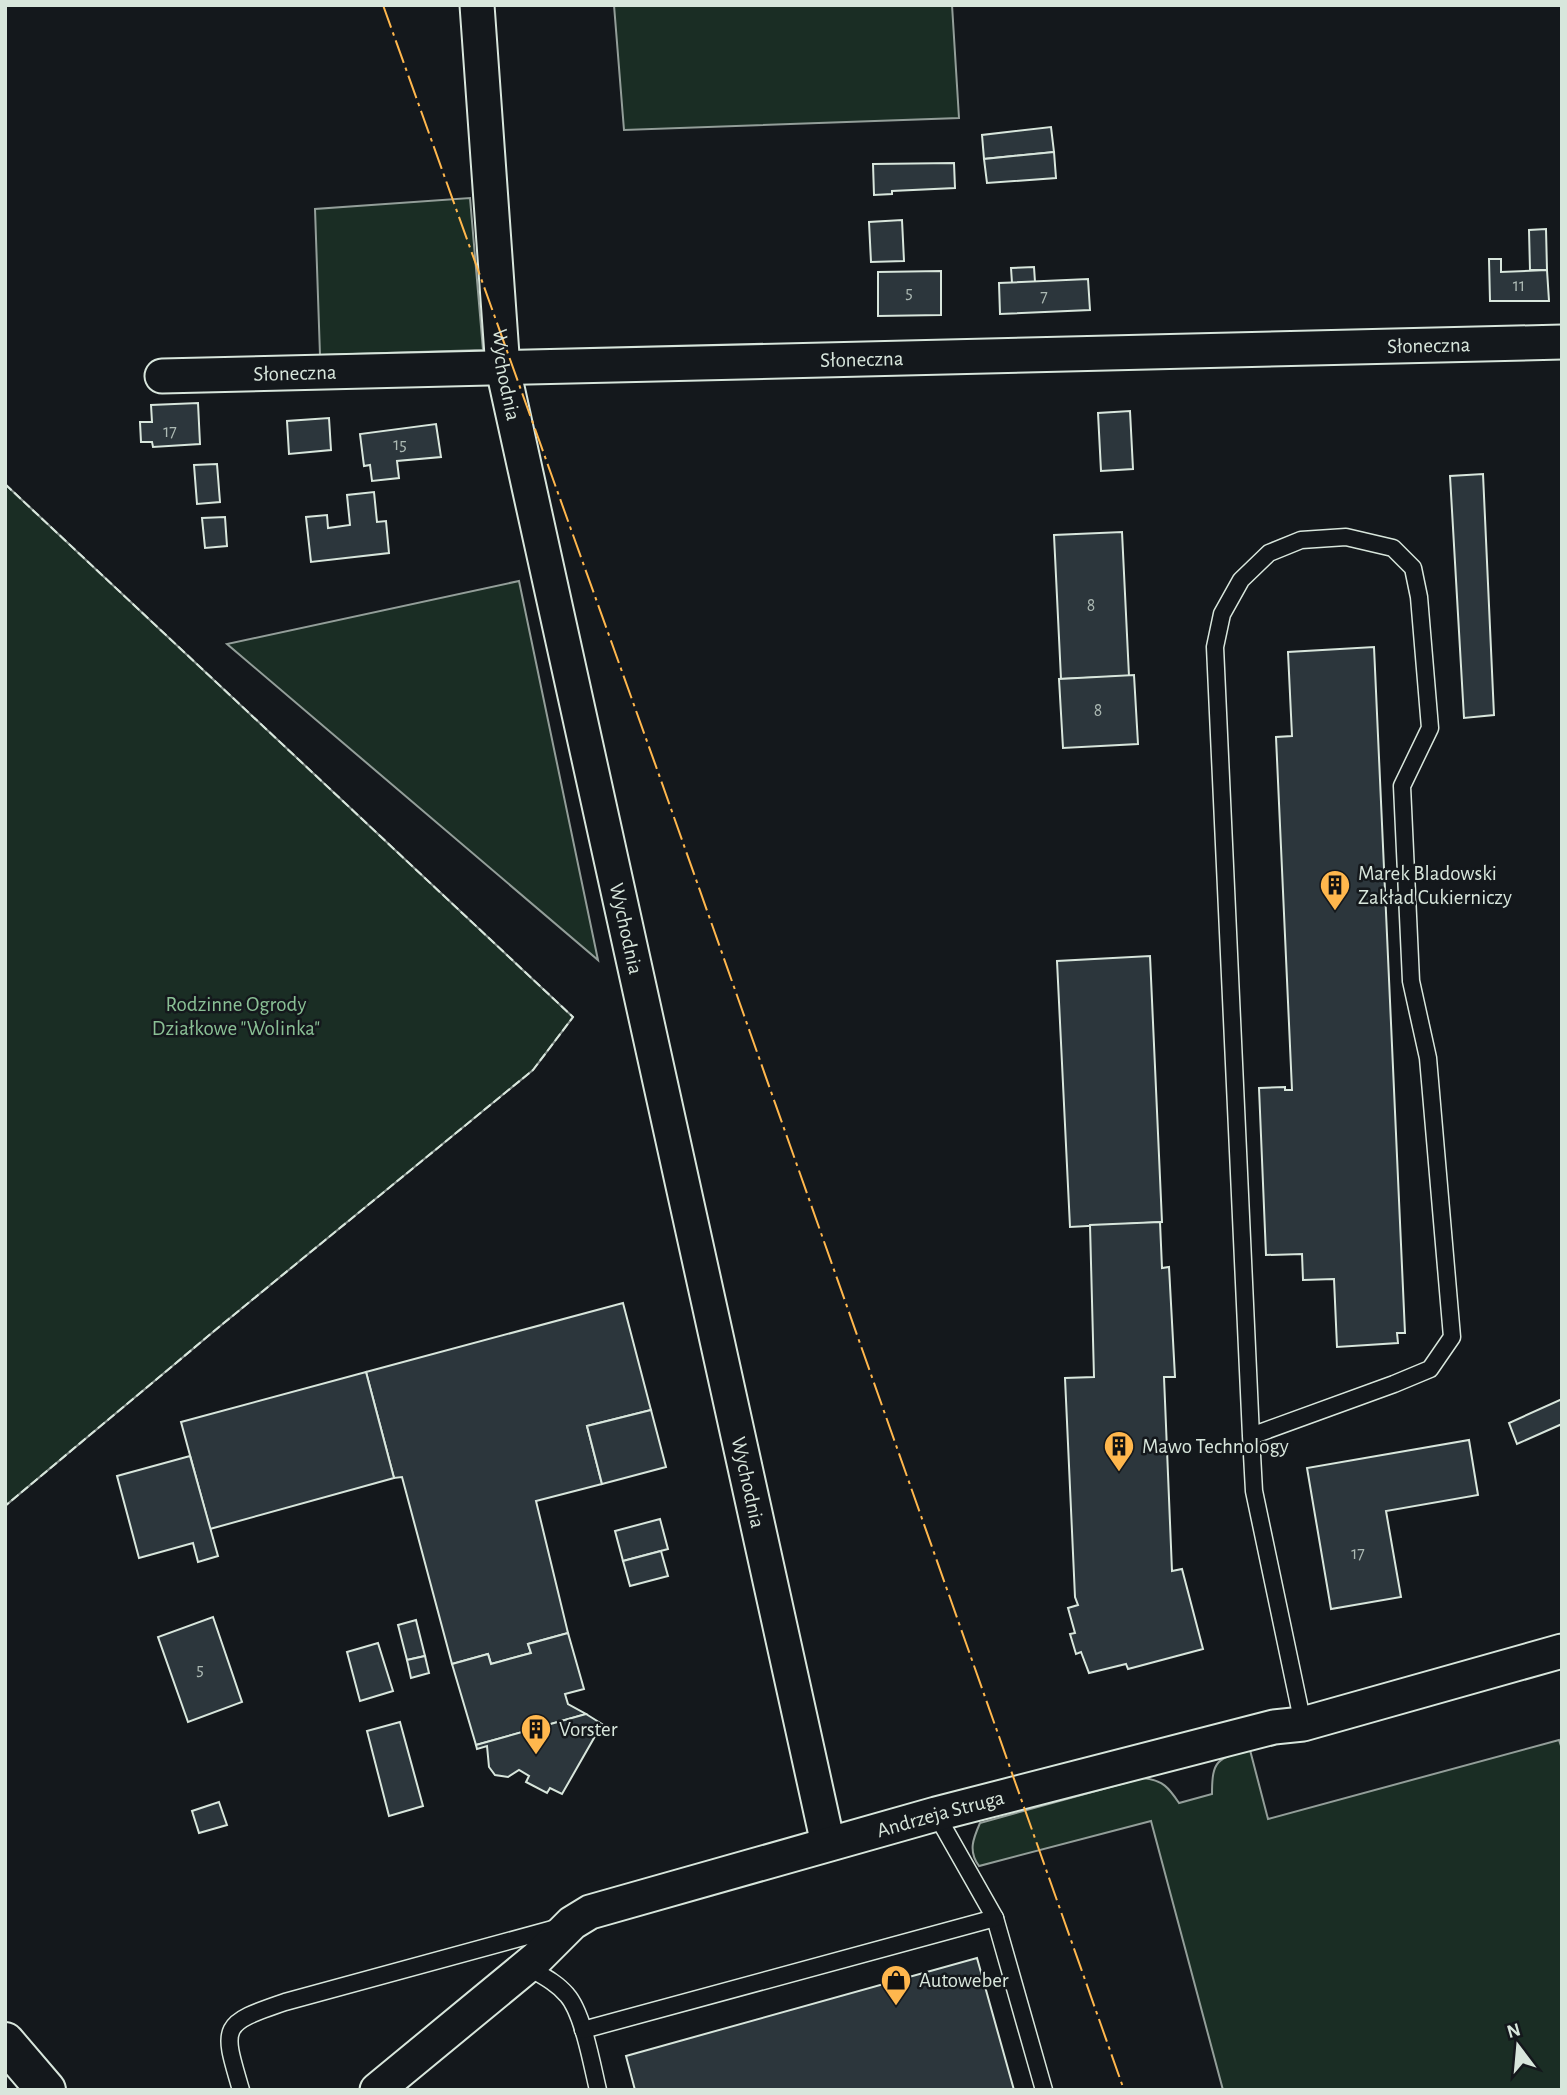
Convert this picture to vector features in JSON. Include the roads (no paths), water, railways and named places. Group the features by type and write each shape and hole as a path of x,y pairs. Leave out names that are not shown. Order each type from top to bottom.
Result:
{"main road":[{"path":"5,2042 46,2090"}],"street":[{"name":"Wychodnia","path":"477,5 503,369 828,1844"},
{"name":"Słoneczna","path":"162,376 1562,342"},
{"name":"Andrzeja Struga","path":"377,2090 526,1966 572,1923 590,1912 936,1814 1274,1727 1303,1724 1562,1651"}],"lane":[{"path":"1251,1436 1394,1384 1430,1368 1452,1337 1428,1058 1411,981 1402,786 1430,728 1419,597 1413,568 1393,548 1346,537 1301,540 1269,553 1241,580 1222,614 1215,647 1251,1436 1254,1491 1303,1724"},
{"path":"936,1814 995,1919 1044,2090"},
{"path":"583,2030 995,1919"},
{"path":"241,2090 228,2044 232,2028 246,2015 572,1923"},
{"path":"526,1966 552,1982 569,1997 583,2030 598,2090"}],"place":[{"name":"Marek Bladowski Zakład Cukierniczy","path":"1335,912"},
{"name":"Mawo Technology","path":"1119,1473"},
{"name":"Vorster","path":"536,1756"},
{"name":"Autoweber","path":"896,2007"}],"park label":[{"name":"Rodzinne Ogrody Działkowe \"Wolinka\"","path":"236,1016"}]}
